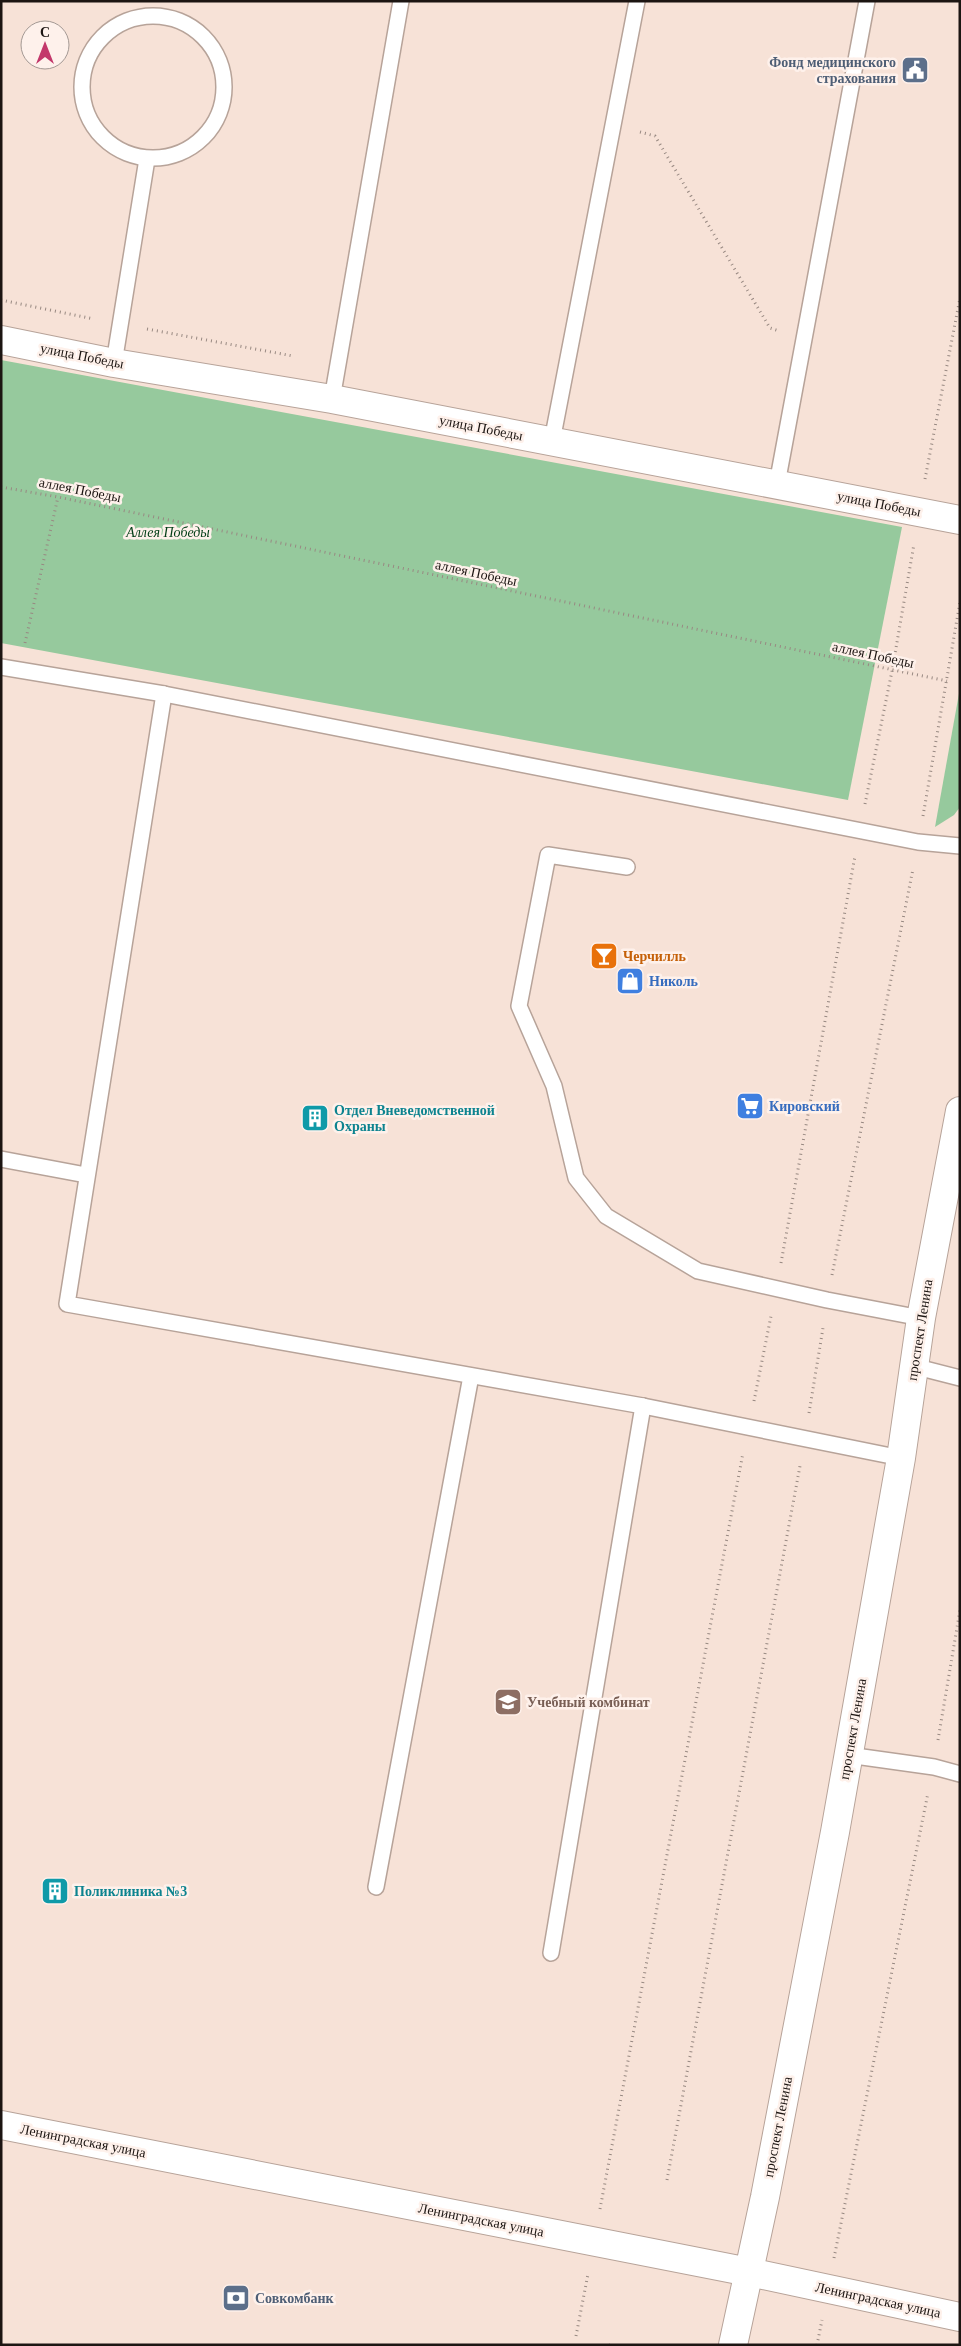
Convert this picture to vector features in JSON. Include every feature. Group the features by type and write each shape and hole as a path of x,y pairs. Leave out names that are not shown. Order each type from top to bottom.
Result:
{"street":[{"name":"улица Победы","path":"1,340 114,363 332,399 960,520"},
{"name":"проспект Ленина","path":"733,2345 749,2272 848,1755 901,1458 921,1318 960,1111"},
{"name":"Ленинградская улица","path":"1,2125 749,2272 960,2317"}],"lane":[{"path":"332,399 401,1"},
{"path":"552,441 636,1"},
{"path":"776,484 867,1"},
{"path":"148,16 172,19 198,32 214,51 224,76 224,84 223,100 215,123 203,138 183,153 146,159 114,148 92,125 85,111 81,86 86,63 98,41 128,20 148,16"},
{"path":"114,363 146,159"},
{"path":"1,667 164,694 918,842 960,846"},
{"path":"164,694 67,1304 643,1406 805,1437 901,1458"},
{"path":"627,867 548,855 519,1006 554,1086 576,1178 606,1216 698,1271 827,1300 921,1318"},
{"path":"1,1159 86,1175"},
{"path":"913,1366 960,1378"},
{"path":"376,1887 471,1376"},
{"path":"551,1953 643,1406"},
{"path":"848,1755 934,1767 960,1774"}],"path":[{"path":"612,126 655,136 770,328 803,339"},
{"path":"607,2168 748,1426 776,1289 960,298"},
{"name":"аллея Победы","path":"1,487 58,497 947,681"},
{"path":"19,670 58,497"},
{"path":"667,2180 805,1437 827,1300 918,842 960,602"},
{"path":"817,2345 934,1767 960,1610"}],"green space":[{"name":"Аллея Победы","path":"1,360 902,527 848,800 1,643"},
{"path":"960,688 960,807 954,815 935,827"}],"place":[{"name":"Фонд медицинского страхования","path":"915,70"},
{"name":"Черчилль","path":"604,956"},
{"name":"Николь","path":"630,981"},
{"name":"Кировский","path":"750,1106"},
{"name":"Отдел Вневедомственной Охраны","path":"315,1118"},
{"name":"Учебный комбинат","path":"508,1702"},
{"name":"Поликлиника №3","path":"55,1891"},
{"name":"Совкомбанк","path":"236,2298"}]}
